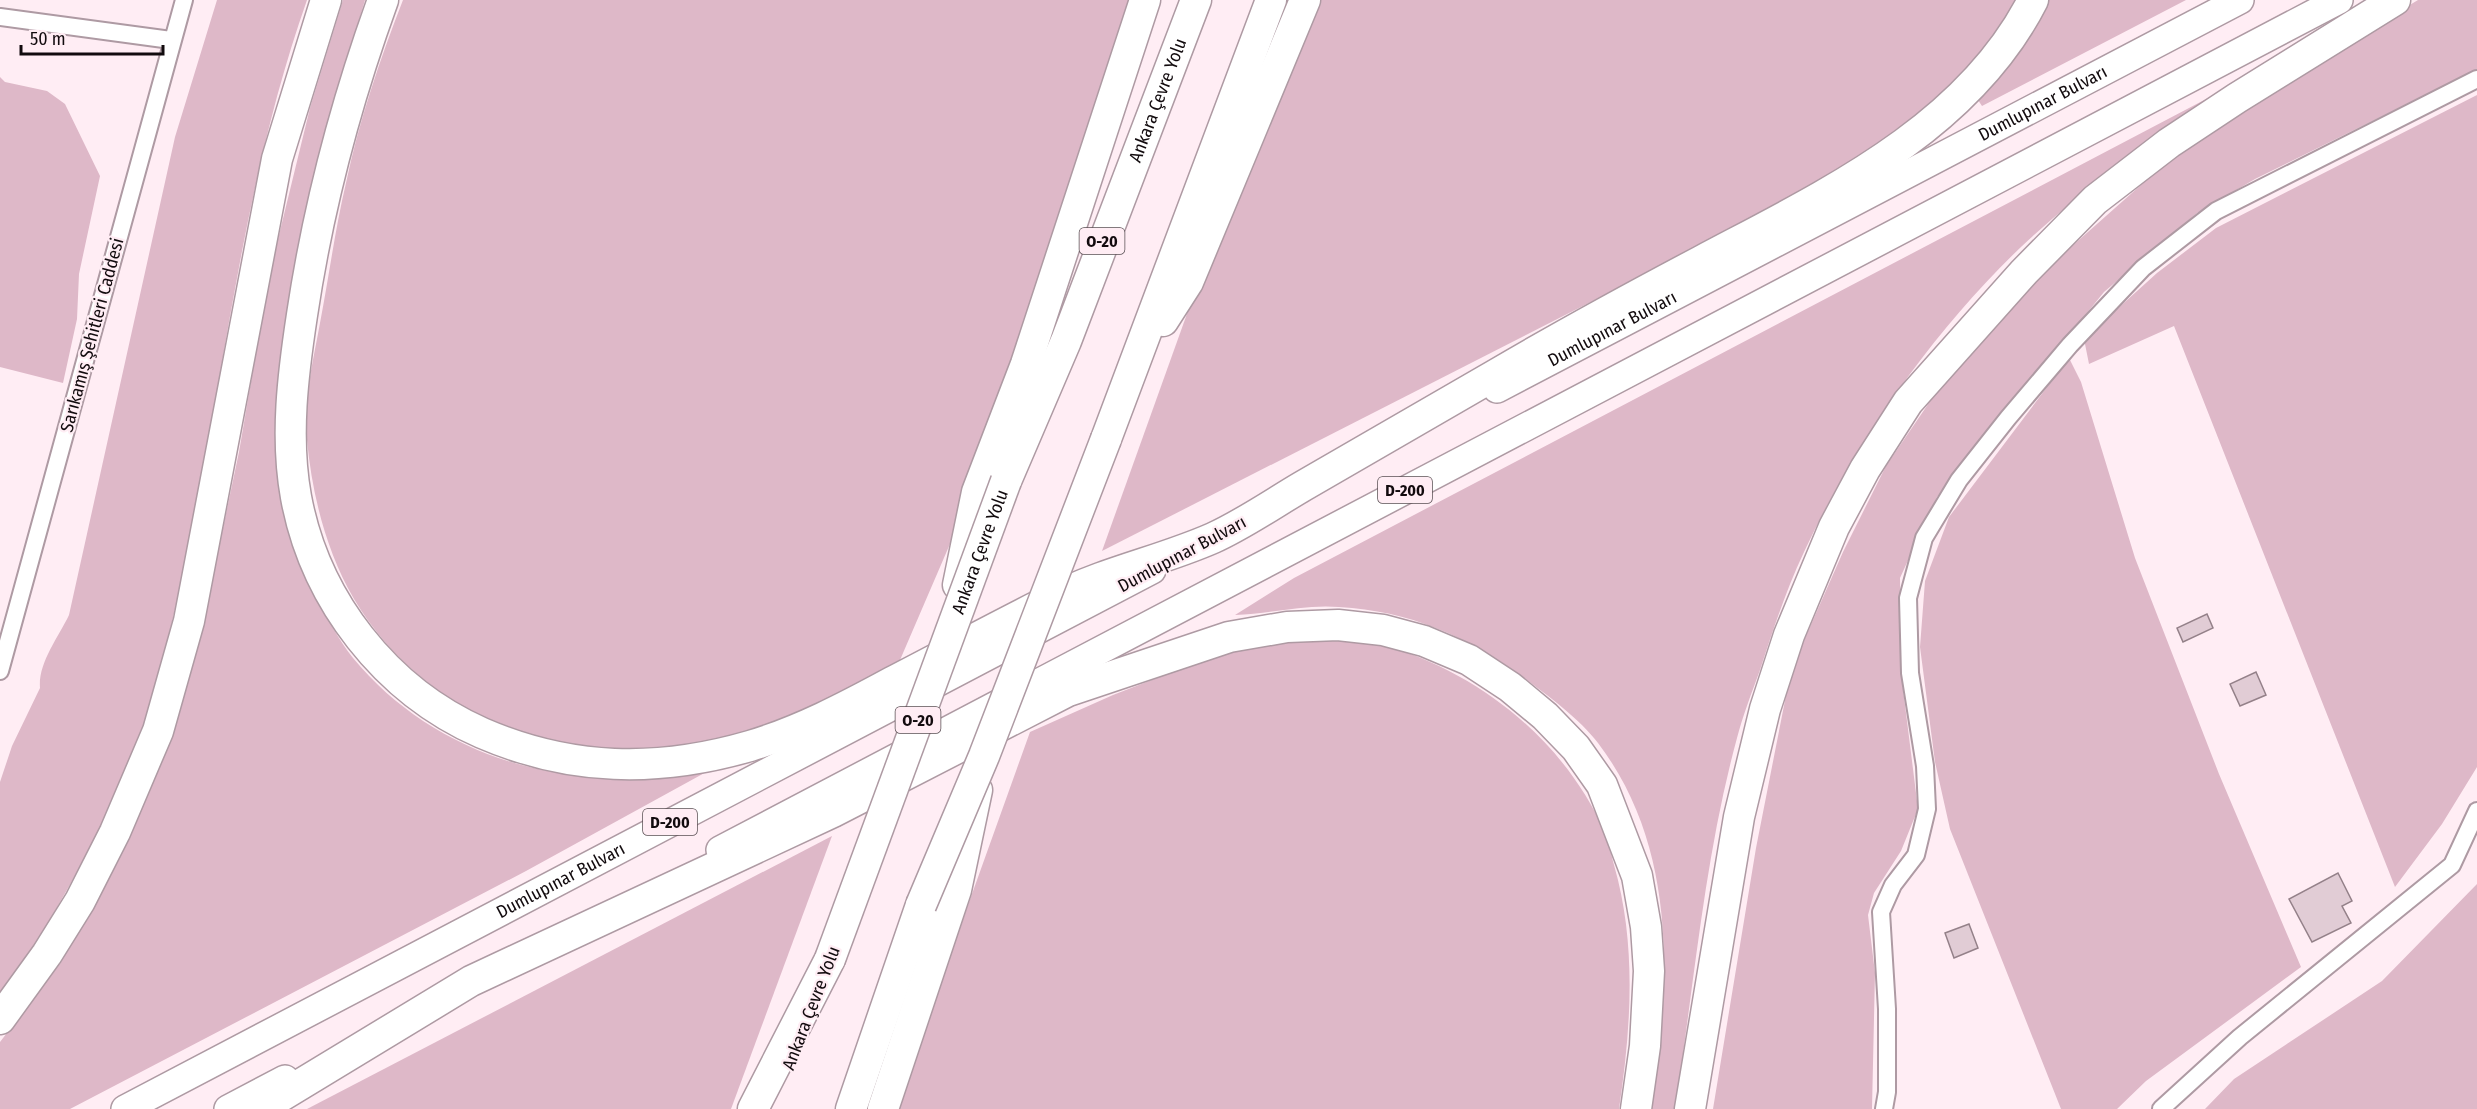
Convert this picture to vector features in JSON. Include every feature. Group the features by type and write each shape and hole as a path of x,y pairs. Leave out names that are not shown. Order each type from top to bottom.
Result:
{"highway":[{"path":"0,1018 47,954 80,901 115,832 158,731 189,621 277,159 326,0"},
{"path":"383,0 356,76 310,264 294,367 292,468 296,499 308,544 327,586 353,630 382,663 421,698 465,725 511,745 566,761 643,765 746,747 808,725 1063,593 1215,537 1575,328 1854,177 1902,146 1945,112 1983,73 2020,27 2033,0"},
{"path":"947,640 977,492 1026,364 1145,0"},
{"name":"Ankara Çevre Yolu","path":"772,1109 830,959 1006,481 1066,341 1109,222 1196,0"},
{"path":"851,1109 921,905 984,756 1271,0"},
{"path":"1128,374 1188,282 1305,0"},
{"name":"Dumlupınar Bulvarı","path":"125,1109 2240,0"},
{"name":"D-200","path":"228,1109 2339,0"},
{"path":"1690,1109 1738,817 1765,709 1789,635 1834,527 1865,470 1908,402 2016,281 2095,200 2169,144 2237,98 2395,0"},
{"path":"260,1109 471,981 833,812 1068,691 1229,637 1287,627 1349,626 1383,630 1424,641 1469,660 1510,687 1545,716 1576,748 1602,785 1637,876 1646,927 1649,971 1646,1035 1636,1109"},
{"path":"883,1109 956,890 984,756"},
{"path":"753,1109 830,959"}],"street":[{"name":"Sarıkamış Şehitleri Caddesi","path":"0,671 171,40 184,0"},
{"path":"0,18 171,40"},
{"path":"1884,1109 1887,1092 1887,1009 1881,912 1893,885 1916,855 1927,809 1925,766 1910,673 1908,598 1924,538 1959,480 2008,417 2070,345 2143,268 2216,211 2477,79"},
{"path":"2161,1109 2240,1037 2452,865 2477,811"}],"shaded area":[{"path":"217,0 307,0 279,88 257,177 190,537 171,627 140,738 91,846 37,942 0,994 0,782 12,746 40,688 45,660 69,615 175,137"},
{"path":"343,0 365,0 340,84 281,363 318,599 348,651 379,686 408,710 439,731 472,748 508,761 544,770 581,775 619,776 719,765 526,871 70,1109 0,1109 0,1042 60,964 117,863 148,795 198,647 239,452 269,276 310,108"},
{"path":"403,0 1134,0 965,509 897,667 733,741 679,750 624,752 571,746 519,732 470,710 426,681 387,644 354,599 328,542 313,481 307,440 306,410 351,160 371,90"},
{"path":"1317,0 2020,0 1962,81 1899,131 1775,208 1102,551 1188,311"},
{"path":"2049,0 2186,0 1982,106 1978,100 2006,67"},
{"path":"2418,0 2477,0 2477,69 2255,179 2197,213 2104,292 1937,497 1900,578 1901,673 1918,809 1901,851 1874,893 1868,915 1875,973 1872,1109 1713,1109 1756,848 1791,670 1843,552 1886,466 1952,369 2053,263 2159,169 2223,118"},
{"path":"0,77 5,82 47,91 65,104 100,176 79,274 77,319 63,383 0,367"},
{"path":"2477,95 2477,767 2442,824 2395,887 2174,326 2089,364 2084,339 2157,273 2216,228"},
{"path":"2208,98 2066,207 2021,247 1989,280 1927,351 1899,390 1872,429 1824,511 1786,595 1737,738 1708,876 1675,1109 1651,1109 1658,1062 1664,966 1662,919 1655,872 1643,827 1624,784 1591,734 1553,699 1502,662 1459,638 1413,620 1365,609 1326,606 1235,615 1294,578"},
{"path":"2069,358 2081,382 2135,558 2219,774 2301,967 2146,1081 2117,1109 2061,1109 1950,829 1935,762 1920,647 1925,581 1949,517"},
{"path":"1317,637 1380,644 1416,656 1482,690 1513,713 1540,738 1565,766 1586,797 1607,839 1626,925 1629,956 1629,1017 1619,1109 895,1109 1030,732 1113,695 1250,642"},
{"path":"832,836 731,1109 307,1109"},
{"path":"2477,884 2477,1109 2205,1109 2234,1079 2382,981"}],"building":[{"path":"2207,614 2213,628 2183,642 2177,628"},
{"path":"2256,672 2266,695 2240,706 2230,684"},
{"path":"2338,873 2352,901 2342,906 2351,923 2312,942 2289,899"},
{"path":"1969,924 1978,948 1954,958 1945,933"}]}
